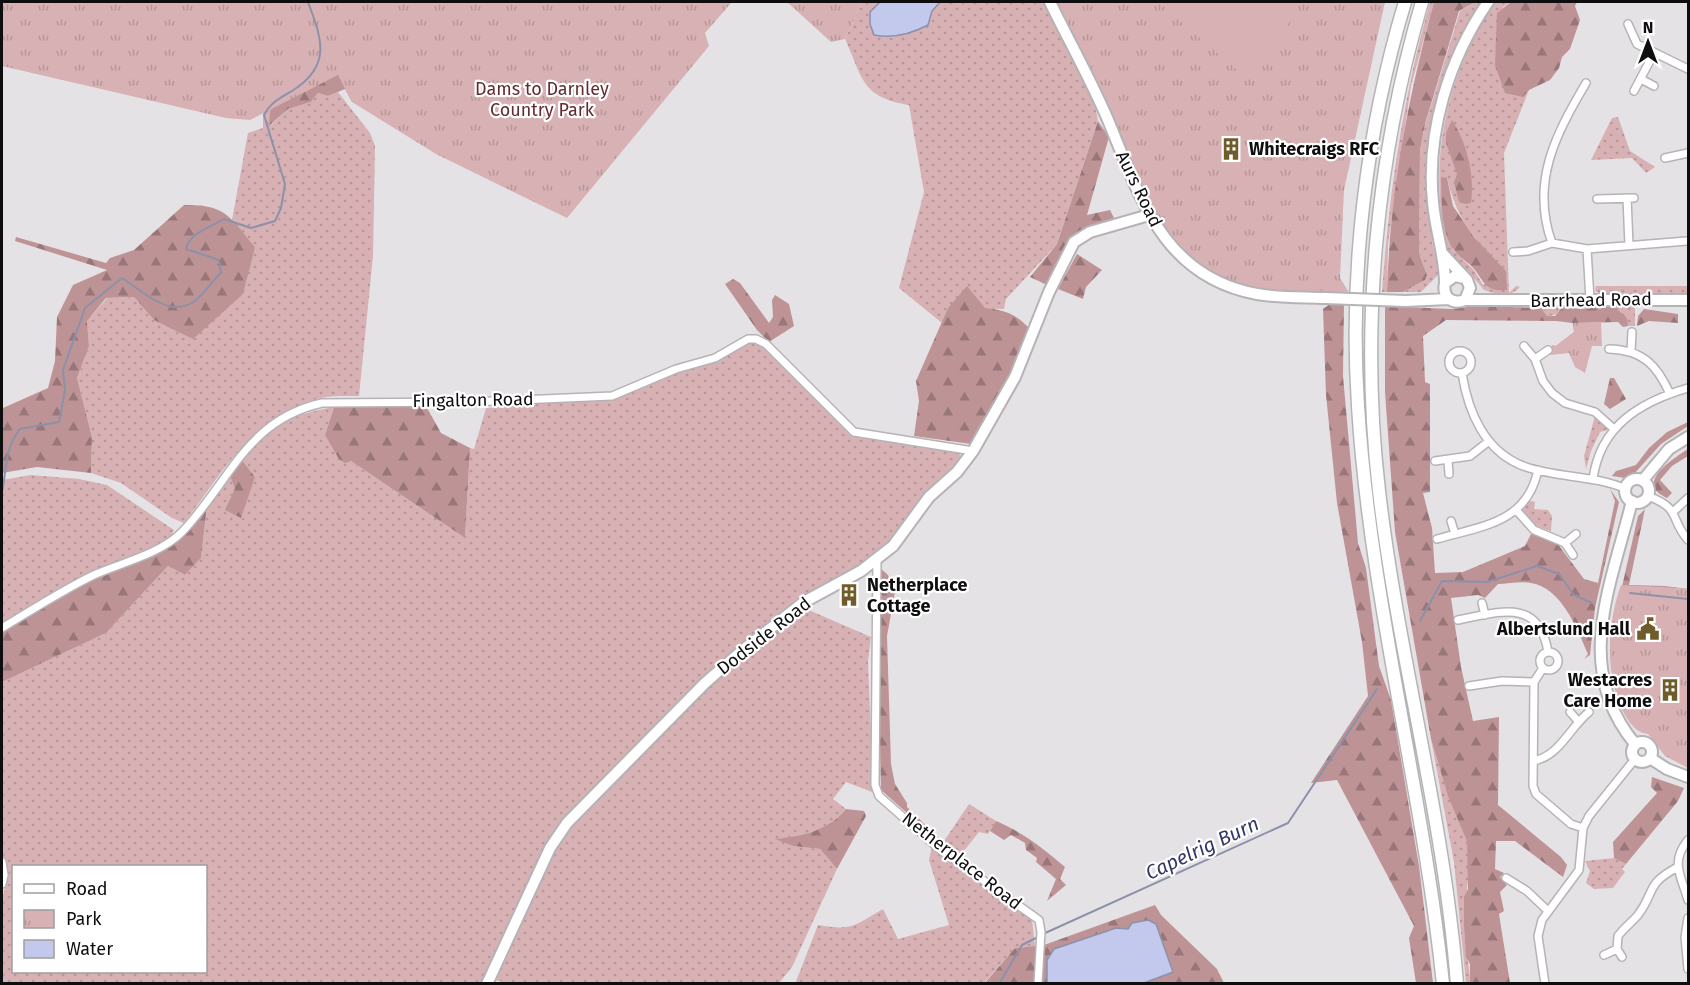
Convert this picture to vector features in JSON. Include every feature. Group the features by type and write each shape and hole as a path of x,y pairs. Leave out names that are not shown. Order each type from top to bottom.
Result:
{"highway":[{"path":"1406,2 1378,108 1365,196 1356,309 1358,404 1367,500 1431,883 1443,984"},
{"path":"1422,2 1403,74 1385,172 1374,292 1374,430 1385,535 1444,880 1457,984"}],"main road":[{"name":"Aurs Road","path":"1050,2 1107,117 1149,215 1180,256 1196,269 1226,285 1271,296 1406,301 1449,299"},
{"path":"1443,254 1467,281 1470,292 1465,300 1457,302 1449,299 1445,285 1443,254 1432,188 1436,129 1456,61 1488,2"},
{"name":"Dodside Road","path":"487,984 550,848 567,823 705,683 743,650 804,602 877,561 907,529 929,497 957,472 974,451 1015,377 1049,292 1074,242 1090,232 1149,215"},
{"path":"1445,285 1455,276 1467,281 1494,300"},
{"name":"Aurs Road","path":"1406,301 1423,298 1445,285"},
{"name":"Barrhead Road","path":"1465,300 1689,300"},
{"path":"1642,480 1669,448 1689,437"},
{"path":"1632,480 1642,480 1648,485 1648,496 1642,501 1632,501 1627,496 1626,489 1632,480"},
{"path":"1632,501 1603,619 1600,648 1602,680 1609,705 1618,724 1635,744"},
{"path":"1643,742 1649,744 1652,752 1650,758 1645,762 1635,759 1632,750 1635,744 1643,742"},
{"path":"1650,758 1667,769 1689,777"}],"street":[{"path":"1628,24 1637,44 1689,69"},
{"path":"1634,92 1654,53"},
{"path":"1641,79 1654,86"},
{"path":"1552,243 1546,207 1549,157 1558,132 1586,83"},
{"path":"1665,159 1689,153"},
{"path":"1597,199 1630,198 1629,245"},
{"path":"1514,252 1528,251 1552,243 1587,249 1687,241"},
{"path":"1587,249 1590,300"},
{"path":"1631,351 1632,332"},
{"name":"Fingalton Road","path":"2,628 95,574 169,543 181,533 235,462 272,423 306,406 322,403 470,402 612,396 676,369 716,358 748,339 756,339 766,344 854,432 974,451"},
{"path":"1524,346 1536,359 1547,387 1558,399 1595,412 1614,429"},
{"path":"1609,349 1631,351 1651,362 1670,394"},
{"path":"1536,359 1548,350"},
{"path":"1462,373 1470,409 1489,441 1512,460 1539,470 1593,479 1626,489"},
{"path":"1593,479 1600,448 1614,429 1630,414 1670,394 1689,388"},
{"path":"1435,461 1448,461 1470,456 1489,441"},
{"path":"1448,461 1449,474"},
{"path":"1437,539 1494,522 1517,511 1528,499 1539,470"},
{"path":"1648,496 1665,502 1674,511 1689,540"},
{"path":"1674,511 1689,498"},
{"path":"1517,511 1534,530 1565,543 1573,555"},
{"path":"1451,521 1455,534"},
{"path":"1565,543 1576,534"},
{"name":"Netherplace Road","path":"877,561 875,773 879,796 938,848 1039,920 1041,932 1038,984"},
{"path":"1482,603 1485,615"},
{"path":"1458,620 1510,610 1530,617 1545,635 1548,652"},
{"path":"1543,668 1551,670 1558,664 1556,656 1548,652"},
{"path":"1548,652 1541,657 1543,668 1534,682 1533,760 1536,794 1571,824 1583,828"},
{"path":"1509,671 1509,681"},
{"path":"1469,686 1509,681 1534,682"},
{"path":"1570,712 1579,722"},
{"path":"1533,760 1544,759 1552,754 1590,712"},
{"path":"1545,984 1538,936 1542,920 1579,870 1583,828 1595,807 1635,759"},
{"path":"1689,840 1679,852 1676,868 1689,900"},
{"path":"2,862 4,875 2,884"},
{"path":"1622,957 1617,949 1618,936 1638,915 1651,886 1658,878 1676,868"},
{"path":"1506,878 1527,891 1548,911"},
{"path":"1507,890 1513,883"},
{"path":"1689,918 1684,937 1689,969"},
{"path":"1604,955 1617,949"}],"green space":[{"name":"Dams to Darnley Country Park","path":"2,2 732,2 705,33 709,46 567,218 436,154 352,102 338,75 250,120 226,118 2,66"},
{"path":"787,2 862,2 845,39 831,42"},
{"path":"862,2 1045,2 1084,80 1098,121 1057,244 1006,299 1004,309 948,308 942,323 899,288 924,192 909,105 881,97 872,91 861,75 845,39"},
{"path":"1050,2 1385,2 1344,190 1340,278 1353,299 1298,297 1214,280 1159,232"},
{"path":"1158,2 1284,2 1298,13 1243,75"},
{"path":"1430,2 1434,2 1411,86 1388,244 1387,292 1382,292 1398,146 1412,73"},
{"path":"1434,2 1475,2 1459,11 1425,124 1420,150 1419,254 1427,275 1425,280 1403,292 1387,292 1396,182 1408,110"},
{"path":"1475,2 1482,2 1457,45 1447,68 1438,93 1428,142 1426,168 1428,199 1432,242 1440,273 1421,292 1403,292 1425,280 1427,275 1419,254 1420,150 1425,125 1460,11"},
{"path":"1495,2 1511,2 1503,7 1529,90 1504,153 1509,293 1516,286 1520,287 1508,294 1484,290 1455,259 1446,244 1441,219 1439,174 1445,122 1459,72 1481,24","holes":["1447,178 1451,194 1469,229 1506,271 1483,285 1474,270 1453,250"]},
{"path":"1511,2 1577,2 1575,6 1580,20 1570,49 1562,57 1559,68 1550,80 1529,90 1523,97 1505,93 1495,65 1497,13"},
{"path":"348,58 352,102 345,89 328,96 318,93 311,102 288,109 269,126 270,110 274,105"},
{"path":"338,92 370,133 375,146 373,256 359,396 333,396 317,399 274,419 240,449 184,523 172,518 121,483 91,473 92,437 77,378 89,346 87,321 107,298 134,297 154,320 255,247 232,220 248,133 263,128 263,112 270,110 270,126 288,109 311,102 318,93 328,96"},
{"path":"1618,117 1630,151 1655,167 1646,173 1632,158 1591,160 1612,118"},
{"path":"1452,120 1469,160 1472,182 1471,203 1459,202 1454,182 1457,174 1446,143 1446,133"},
{"path":"1098,121 1109,137 1087,215 1110,210 1115,220 1086,227 1072,236 1047,285 1030,277 1057,244"},
{"path":"1441,177 1447,178 1453,206 1474,237 1506,271 1507,290 1495,290 1487,286 1473,267 1456,253 1449,243 1444,225"},
{"path":"184,205 209,207 226,214 255,247 243,294 193,339 154,320 134,297 106,298 87,321 89,346 77,378 92,437 91,473 37,467 2,473 3,408 48,388 55,361 57,317 73,285 107,270 15,241 16,237 106,263 110,258 134,250"},
{"path":"1077,254 1102,270 1086,287 1083,299 1058,289"},
{"path":"733,279 740,283 769,323 773,317 772,300 775,295 789,304 794,326 769,342 757,330 725,284"},
{"path":"967,286 985,308 1008,313 1028,327 1015,365 971,444 914,436 919,401 916,381 948,308"},
{"path":"1596,286 1688,286 1688,295 1602,295 1595,291"},
{"path":"1635,303 1635,326 1628,326 1627,323 1615,318 1578,307 1547,316 1542,309 1521,309 1515,306"},
{"path":"1330,304 1344,304 1343,376 1358,543 1366,568 1379,666 1391,700 1419,866 1433,983 1416,983 1409,938 1414,926 1337,780 1311,783 1368,696 1362,642 1337,503 1326,395 1323,309"},
{"path":"1484,305 1542,309 1547,316 1555,316 1563,307 1581,309 1613,306 1627,318 1628,326 1623,327 1618,322 1578,323 1567,348 1556,346 1574,332 1573,323 1556,321 1446,320 1423,336 1425,382 1430,384 1430,492 1423,493 1432,528 1435,573 1463,572 1525,546 1531,534 1557,543 1584,579 1598,583 1615,501 1610,489 1619,502 1595,608 1590,655 1584,659 1588,654 1567,611 1560,601 1542,586 1527,582 1498,584 1485,598 1478,595 1451,598 1461,667 1473,721 1499,717 1498,805 1561,857 1567,865 1563,877 1515,841 1496,841 1495,869 1504,873 1500,877 1507,885 1500,892 1504,911 1499,914 1510,983 1470,983 1470,964 1466,957 1464,928 1464,897 1468,889 1467,841 1448,796 1431,739 1395,532 1385,392 1385,306 1451,309"},
{"path":"1644,309 1678,314 1678,323 1649,321 1637,326 1638,316"},
{"path":"1601,322 1602,346 1592,346 1585,373 1575,367 1569,353 1550,355 1552,345 1556,346 1574,332 1573,323"},
{"path":"749,343 763,345 850,435 957,450 962,458 924,494 898,537 871,561 797,602 728,656 557,827 542,854 483,983 2,983 2,899 8,875 2,859 2,682 106,633 168,566 185,575 201,558 207,506 230,476 236,488 229,500 255,477 242,460 263,438 282,423 293,418 334,407 325,435 351,461 465,538 470,448 474,449 486,408 618,398 672,374 718,360"},
{"path":"1610,378 1614,378 1626,399 1610,409 1604,404"},
{"path":"426,406 441,433 470,448 465,538 351,461 345,463 339,459 325,435 334,407"},
{"path":"1595,416 1607,426 1607,430 1600,432 1586,469 1584,456"},
{"path":"1688,422 1688,426 1661,444 1634,474 1625,478 1612,476 1616,471 1636,465 1649,448 1667,432"},
{"path":"1688,449 1688,456 1672,466 1660,480 1672,493 1667,498 1655,489 1656,477 1671,460"},
{"path":"242,460 255,477 241,518 225,510 235,488 230,476"},
{"path":"31,475 79,479 107,485 174,530 170,538 2,626 2,480"},
{"path":"1529,501 1535,502 1534,509 1548,510 1552,516 1551,531 1527,518 1523,510"},
{"path":"207,506 201,558 185,575 168,566 106,633 2,682 2,632 94,579 153,554"},
{"path":"1645,509 1629,585 1688,589 1621,591 1638,516"},
{"path":"880,568 888,575 895,592 887,636 891,764 895,784 907,803 907,807 945,844 942,844 881,790 878,664"},
{"path":"1621,585 1688,589 1688,768 1665,756 1648,734 1634,727 1618,700 1611,668 1610,650 1613,616"},
{"path":"804,608 871,637 868,662 873,786 872,792 846,782 833,799 846,809 832,822 815,831 777,839 793,846 820,849 837,869 792,967 779,983 511,984 495,980 561,838 717,680"},
{"path":"1431,739 1446,789 1465,833 1469,849 1464,925 1470,983 1466,983 1454,862"},
{"path":"1652,777 1684,788 1678,801 1626,864 1614,858 1613,842 1657,793 1651,787"},
{"path":"969,804 996,821 988,834 979,832 959,857 942,844"},
{"path":"846,809 864,811 866,816 837,869 820,849 793,846 775,839 814,831 831,823"},
{"path":"996,821 1032,841 1065,867 1060,879 1066,885 1047,901 1056,879 1036,862 1037,858 1026,850 1025,843 1011,835 1004,840 990,831"},
{"path":"932,846 1032,920 1035,946 1015,948 984,983 795,984 818,925 852,926 883,909 898,939 949,925 929,860"},
{"path":"1614,858 1626,864 1622,869 1625,872 1613,888 1594,889 1586,883 1590,871 1585,861"},
{"path":"1155,905 1161,915 1217,969 1224,983 1144,983 1173,971 1131,931 1120,929 1088,938 1048,956 1047,983 984,984 1015,948 1044,945"}],"water":[{"path":"880,2 940,2 932,11 928,25 909,33 888,36 874,35 870,24 870,12"},
{"path":"1148,920 1156,924 1173,972 1144,983 1047,983 1047,960 1054,949 1116,928 1128,929 1132,923"}],"waterway":[{"path":"2,492 9,451 20,429 59,422 65,390 63,370 85,308 122,278 157,302 176,307 185,306 195,301 221,273 219,260 186,249 191,239 224,219 251,228 275,221 281,208 285,184 264,115 276,101 305,82 318,62 320,40 308,2"},
{"name":"Capelrig Burn","path":"1420,621 1442,581 1487,582 1537,566 1559,574 1574,595 1592,603"},
{"name":"Capelrig Burn","path":"1630,593 1688,599"},
{"name":"Capelrig Burn","path":"1043,934 1288,823 1377,689"},
{"name":"Capelrig Burn","path":"999,984 1022,945 1038,937"}],"place":[{"name":"Whitecraigs RFC","path":"1231,149"},
{"name":"Netherplace Cottage","path":"849,595"},
{"name":"Albertslund Hall","path":"1648,629"},
{"name":"Westacres Care Home","path":"1670,690"}]}
